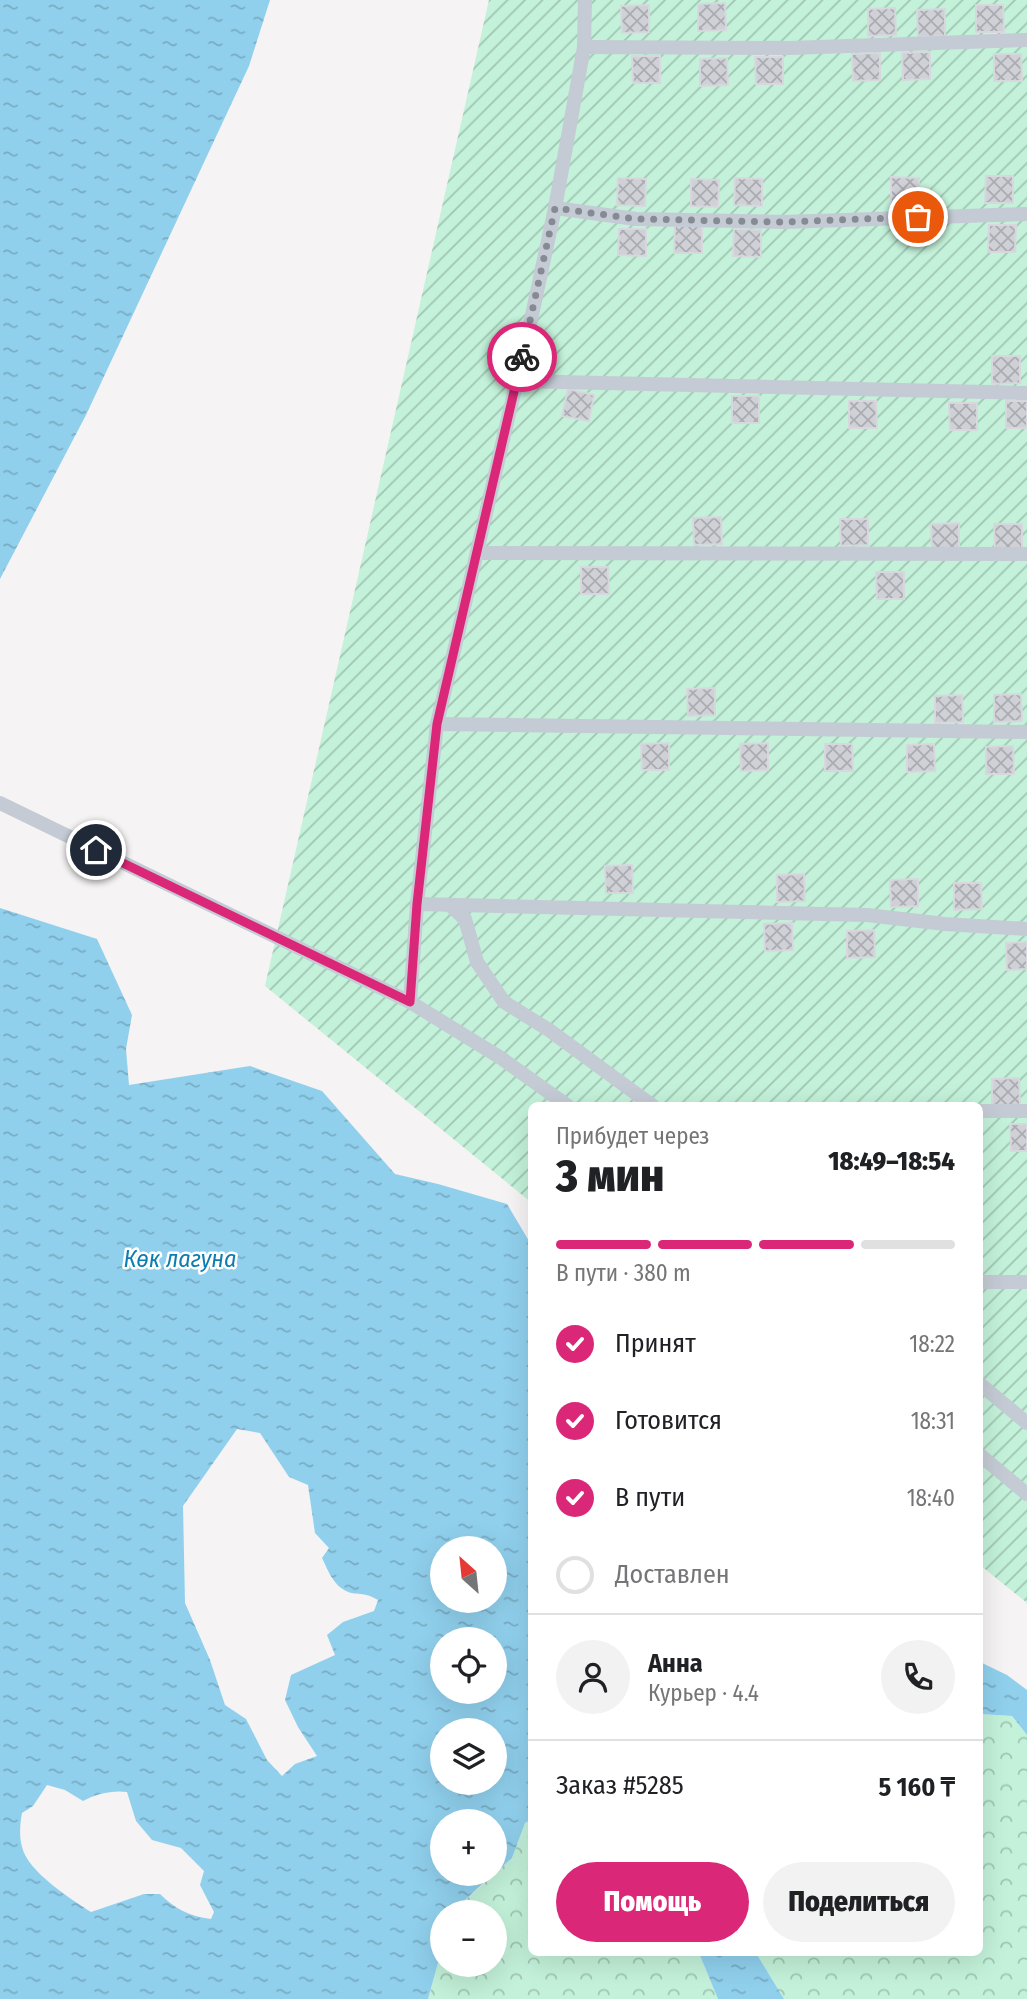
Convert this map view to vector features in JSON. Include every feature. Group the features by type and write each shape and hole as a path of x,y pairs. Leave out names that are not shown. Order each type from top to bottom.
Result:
{"street":[{"path":"410,1002 417,904 437,724 555,208 584,47 585,0"},
{"path":"584,47 789,48 1027,40"},
{"path":"555,208 636,219 784,222 1027,214"},
{"path":"517,382 1027,393"},
{"path":"477,553 1027,554"},
{"path":"437,724 1027,733"},
{"path":"0,803 410,1002 501,1058 562,1102"},
{"path":"417,904 867,915 945,924 1027,929"},
{"path":"452,906 465,919 477,962 504,1002 549,1030 648,1102"},
{"path":"983,1111 1027,1111"},
{"path":"983,1282 1027,1282"},
{"path":"983,1386 1027,1423"},
{"path":"983,1457 1027,1494"}],"green space":[{"path":"489,0 1027,0 1027,1603 983,1567 983,1102 528,1102 528,1200 265,986"},
{"path":"983,1714 1012,1716 1027,1735 1027,1999 784,1999 758,1956 983,1956"},
{"path":"528,1821 528,1956 700,1956 718,1999 428,1999 434,1977 507,1977 507,1900 465,1900 481,1886 507,1886 507,1863 512,1858"}],"water":[{"path":"0,0 270,0 249,66 86,415 0,579"},
{"name":"Көк лагуна","path":"0,908 97,939 132,1015 126,1049 129,1085 250,1066 322,1091 395,1174 507,1204 528,1239 528,1821 512,1858 507,1862 507,1809 430,1809 430,1886 480,1886 465,1900 430,1900 430,1977 434,1977 428,1999 0,1999","holes":["237,1429 260,1433 289,1477 308,1485 315,1533 329,1548 322,1558 334,1581 346,1591 378,1600 374,1611 343,1622 327,1635 335,1655 291,1675 285,1700 298,1727 317,1756 295,1764 282,1776 267,1760 246,1719 225,1705 210,1660 185,1603 183,1506","47,1785 65,1790 83,1801 104,1793 127,1792 136,1821 152,1840 181,1848 204,1871 200,1885 214,1912 211,1919 183,1911 160,1894 144,1894 91,1912 51,1884 32,1866 20,1839 22,1813 33,1806"]},
{"path":"983,1663 1007,1675 1027,1690 1027,1735 1012,1716 983,1714"},
{"path":"700,1956 758,1956 784,1999 718,1999"}],"building":[{"path":"725,3 726,30 698,31 698,4"},
{"path":"649,5 649,32 622,33 621,6"},
{"path":"976,5 1003,5 1004,32 976,32"},
{"path":"895,8 896,35 868,36 868,9"},
{"path":"945,9 945,36 918,37 917,10"},
{"path":"930,52 930,79 903,80 902,53"},
{"path":"880,53 880,80 853,81 852,54"},
{"path":"994,54 1021,54 1022,81 994,81"},
{"path":"632,56 660,56 660,83 633,83"},
{"path":"755,57 783,57 783,84 756,84"},
{"path":"727,58 728,85 700,86 700,59"},
{"path":"986,176 1013,176 1013,203 985,203"},
{"path":"891,177 919,178 918,205 891,204"},
{"path":"618,178 646,179 645,206 617,205"},
{"path":"735,178 762,179 762,206 734,205"},
{"path":"691,179 719,180 718,207 691,206"},
{"path":"989,225 1016,225 1015,252 988,252"},
{"path":"675,226 702,226 702,253 674,253"},
{"path":"619,229 646,229 646,256 618,255"},
{"path":"734,229 761,230 761,257 733,256"},
{"path":"992,356 1020,356 1020,383 992,384"},
{"path":"568,389 594,395 589,421 562,416"},
{"path":"732,396 759,396 759,423 732,423"},
{"path":"849,401 876,401 877,428 849,428"},
{"path":"1006,401 1027,401 1027,428 1006,428"},
{"path":"949,403 977,403 977,430 950,430"},
{"path":"721,517 722,544 694,545 693,518"},
{"path":"840,519 868,519 868,545 841,546"},
{"path":"959,523 959,550 932,551 931,524"},
{"path":"994,524 1022,524 1022,551 995,552"},
{"path":"581,567 608,567 609,594 581,594"},
{"path":"876,572 904,572 904,599 877,599"},
{"path":"715,688 715,715 688,716 687,689"},
{"path":"1021,694 1022,721 994,722 994,695"},
{"path":"962,695 963,722 935,723 935,696"},
{"path":"669,743 669,770 642,770 641,744"},
{"path":"768,743 768,770 741,771 740,744"},
{"path":"825,744 852,744 853,771 825,771"},
{"path":"934,744 935,771 907,772 907,745"},
{"path":"1013,746 1014,774 986,774 986,747"},
{"path":"632,865 633,893 606,893 605,866"},
{"path":"804,874 805,901 777,902 777,875"},
{"path":"918,879 918,906 891,907 890,880"},
{"path":"954,883 981,883 982,909 954,910"},
{"path":"792,923 793,950 765,951 764,924"},
{"path":"874,930 875,957 847,958 847,931"},
{"path":"1027,942 1027,969 1007,970 1006,943"},
{"path":"1019,1078 1020,1105 992,1106 992,1079"},
{"path":"1010,1124 1027,1124 1027,1151 1011,1151"}],"way so far":[{"path":"522,357 555,208 636,219 784,222 918,217"}],"route":[{"path":"96,850 410,1002 417,904 437,724 522,357"}]}
